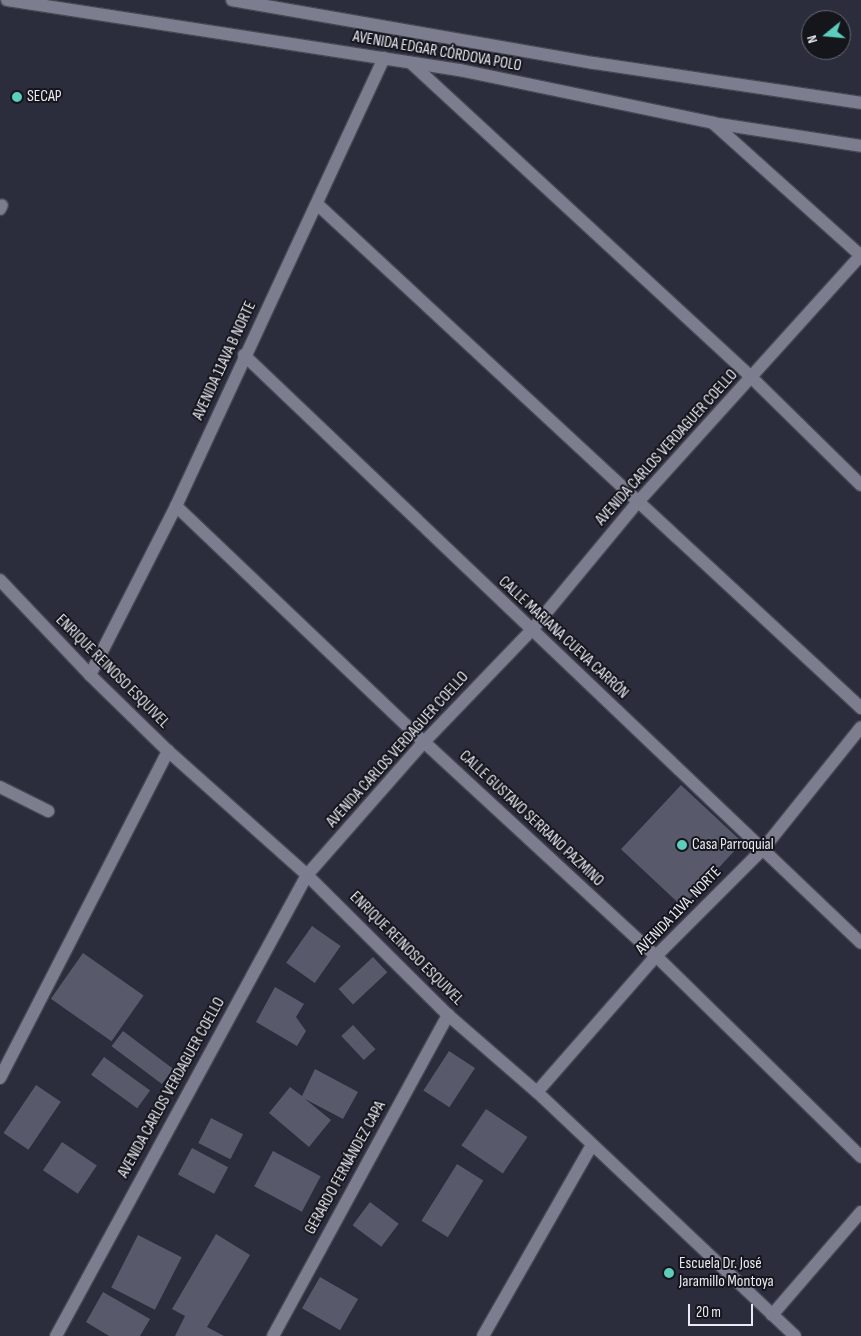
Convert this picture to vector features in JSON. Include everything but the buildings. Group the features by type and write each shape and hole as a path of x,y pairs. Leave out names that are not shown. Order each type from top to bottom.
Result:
{"street":[{"name":"AVENIDA EDGAR CÓRDOVA POLO","path":"7,0 384,58 713,122 861,146"},
{"name":"AVENIDA EDGAR CÓRDOVA POLO","path":"232,0 594,63 861,103"},
{"name":"AVENIDA 11AVA B NORTE","path":"90,675 176,506 244,355 317,204 384,58"},
{"path":"411,63 751,378 861,485"},
{"path":"713,122 861,255"},
{"path":"317,204 637,503 861,708"},
{"name":"AVENIDA CARLOS VERDAGUER COELLO","path":"56,1336 307,875 424,742 531,631 637,503 861,255"},
{"name":"CALLE MARIANA CUEVA CARRÓN","path":"244,355 531,631 763,848 861,943"},
{"name":"CALLE GUSTAVO SERRANO PAZMINO","path":"176,506 424,742 656,956 861,1157"},
{"name":"ENRIQUE REINOSO ESQUIVEL","path":"0,580 90,675 168,751 307,875 448,1015 536,1092 795,1336"},
{"name":"AVENIDA 11VA. NORTE","path":"536,1092 656,956 763,848 861,728"},
{"path":"0,1078 168,751"},
{"path":"0,786 48,810"},
{"name":"GERARDO FERNÁNDEZ CAPA","path":"273,1336 448,1015"},
{"path":"483,1336 592,1145"},
{"path":"772,1315 861,1212"}],"place":[{"name":"SECAP","path":"17,97"},
{"name":"Casa Parroquial","path":"682,845"},
{"name":"Escuela Dr. José Jaramillo Montoya","path":"669,1273"}]}
